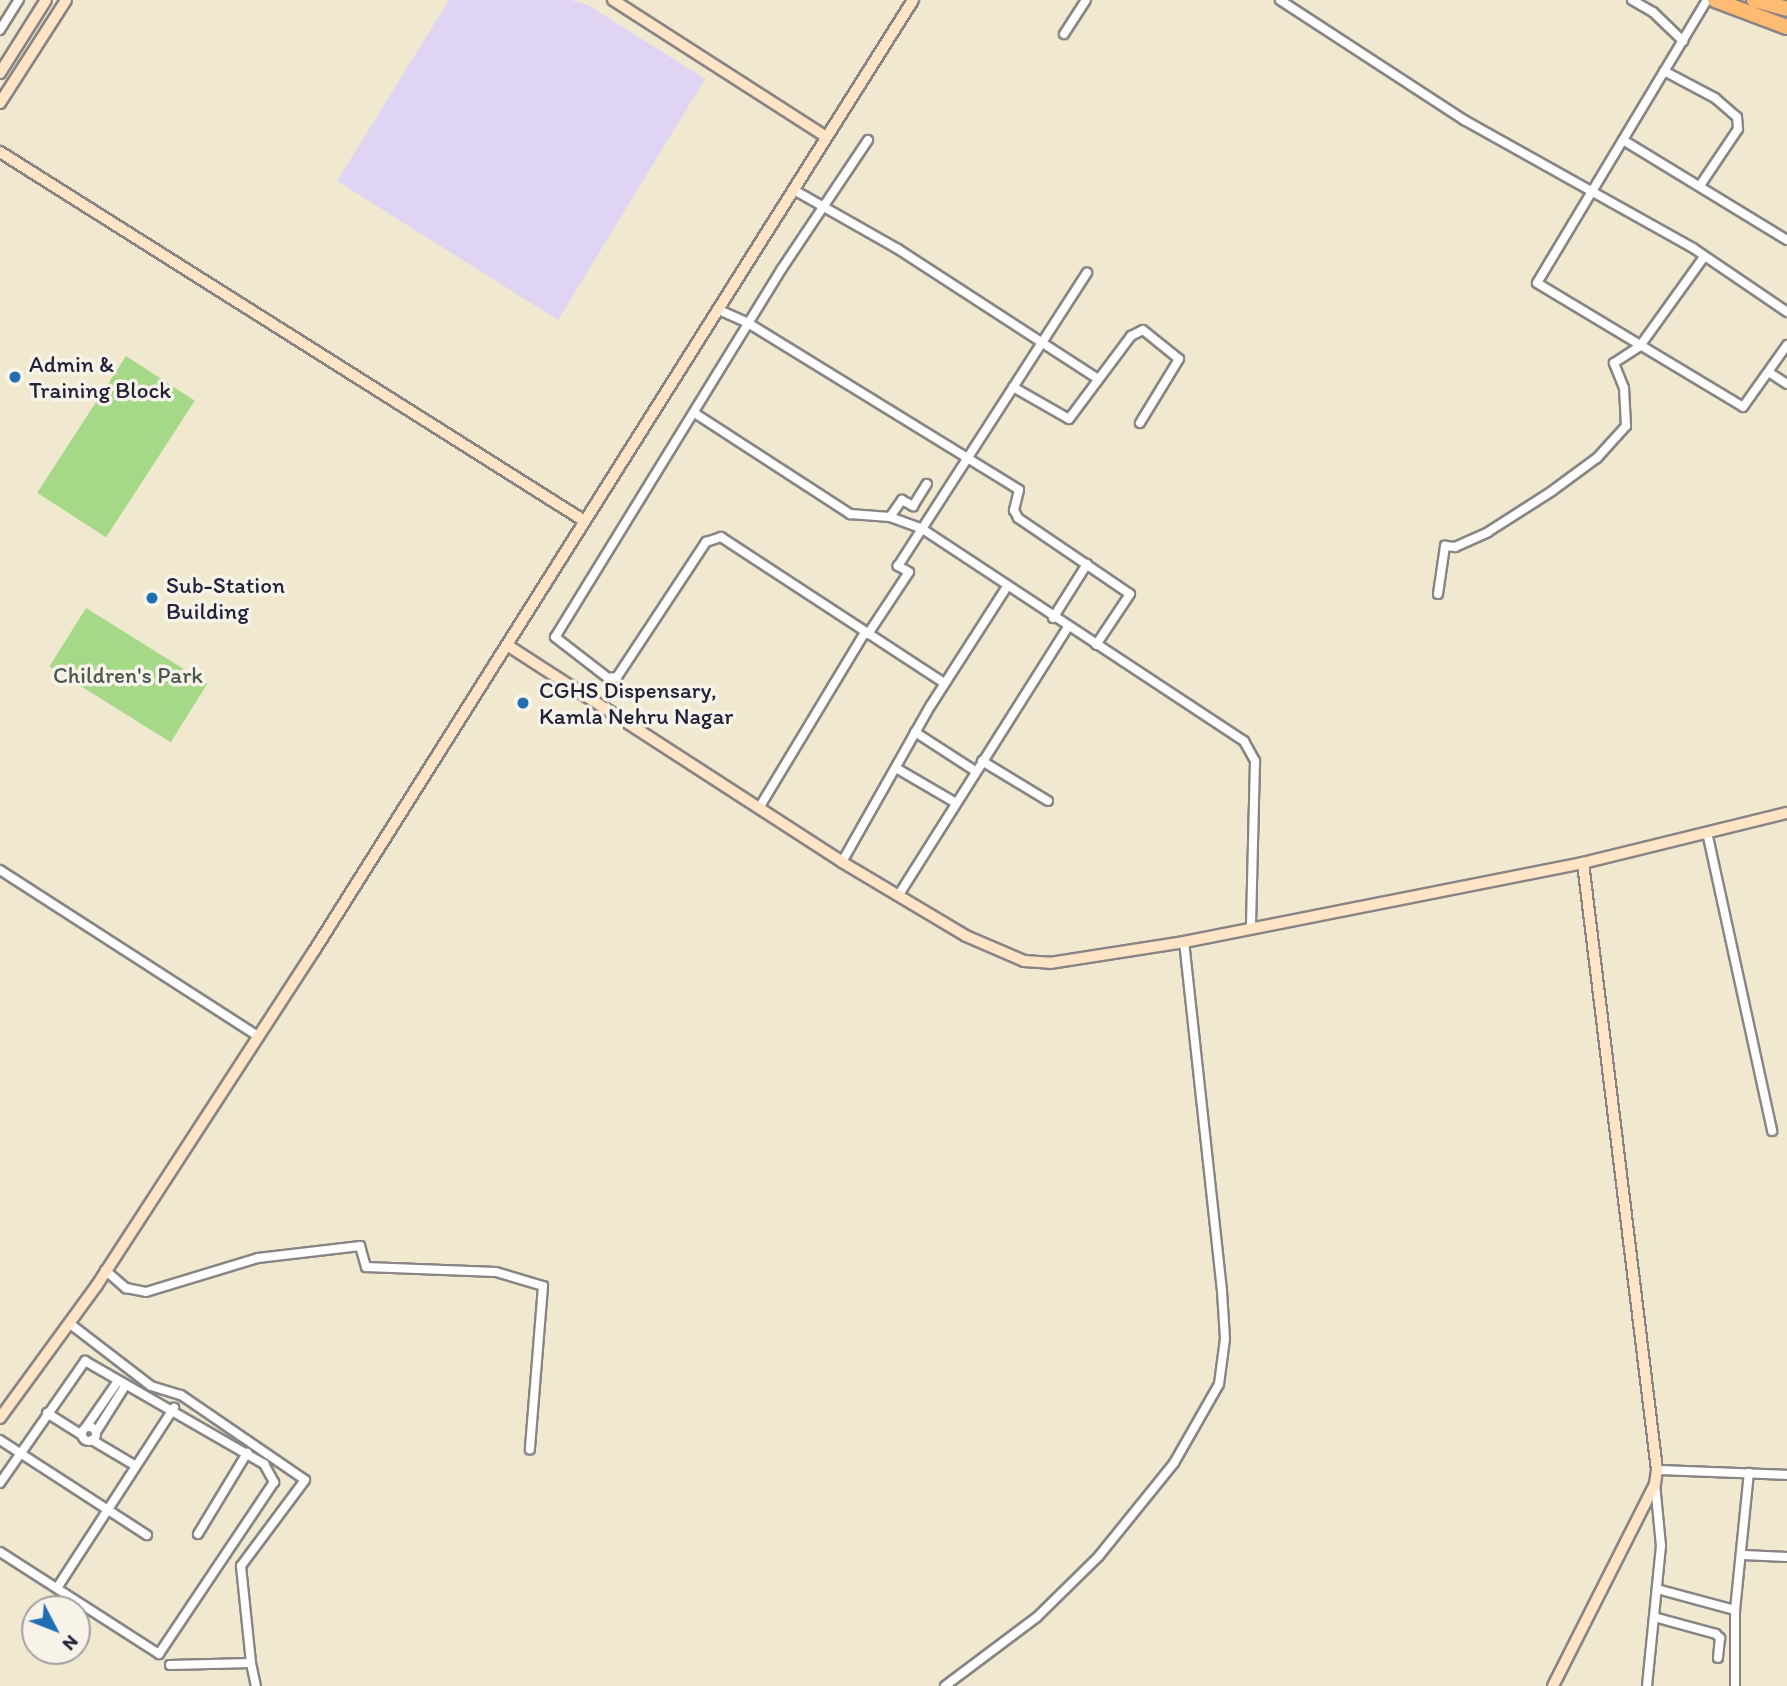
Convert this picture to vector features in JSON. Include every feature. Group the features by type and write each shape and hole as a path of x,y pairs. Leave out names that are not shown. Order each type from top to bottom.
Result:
{"highway":[{"path":"1715,0 1787,27"},
{"path":"1755,0 1787,9"}],"street":[{"path":"0,30 19,0"},
{"path":"0,73 46,0"},
{"path":"0,103 66,0"},
{"path":"613,0 826,137"},
{"path":"0,1418 106,1270 258,1036 913,0"},
{"path":"1063,34 1086,0"},
{"path":"1280,0 1464,120 1703,257 1787,312"},
{"path":"1632,0 1653,12 1683,41"},
{"path":"1707,0 1537,283 1743,407 1770,373 1787,345"},
{"path":"1664,71 1715,99 1737,117 1738,129 1701,184"},
{"path":"868,140 823,204 748,323 696,414 559,628 557,641 608,678 617,677 706,542 716,537 944,683"},
{"path":"1623,140 1701,184 1722,202 1787,240"},
{"path":"0,152 583,520"},
{"path":"794,190 823,204 1098,379"},
{"path":"1438,594 1445,546 1455,547 1488,532 1552,491 1597,458 1626,426 1624,388 1614,363 1640,346 1703,257"},
{"path":"759,808 866,633 909,572 898,566 921,528 1087,273"},
{"path":"719,310 748,323 1019,490 1014,510 1018,518 1130,594 1096,645"},
{"path":"1013,387 1069,419 1138,329 1147,331 1177,355 1177,367 1140,423"},
{"path":"1770,373 1787,384"},
{"path":"696,414 849,514 890,517 921,528 1006,588 1250,748 1255,761 1251,928"},
{"path":"890,517 902,500 913,506 927,484"},
{"path":"1054,618 1087,564"},
{"path":"842,862 944,683 1006,588"},
{"path":"898,896 1068,627"},
{"path":"507,645 842,862 966,936 1024,961 1077,960 1184,942 1583,863 1787,813"},
{"path":"915,733 975,771"},
{"path":"982,761 1048,801"},
{"path":"896,768 956,803"},
{"path":"1707,832 1772,1131"},
{"path":"1583,863 1657,1469 1655,1484 1661,1530 1647,1686"},
{"path":"0,870 258,1036"},
{"path":"946,1686 1037,1618 1117,1536 1174,1463 1219,1384 1225,1339 1222,1291 1184,942"},
{"path":"106,1270 126,1288 146,1292 258,1258 360,1246 366,1267 496,1272 543,1286 530,1449"},
{"path":"69,1323 151,1386 181,1395 305,1480 242,1566 251,1663 256,1686"},
{"path":"0,1483 85,1361 121,1384 174,1408 247,1453 270,1468 274,1482 159,1654 0,1552"},
{"path":"84,1431 121,1384"},
{"path":"94,1436 121,1384"},
{"path":"57,1588 174,1408"},
{"path":"47,1413 94,1436 135,1466"},
{"path":"84,1431 94,1436"},
{"path":"0,1440 147,1535"},
{"path":"198,1534 247,1453"},
{"path":"1657,1469 1787,1475"},
{"path":"1735,1686 1735,1610 1744,1555 1749,1473"},
{"path":"1553,1686 1655,1484"},
{"path":"1744,1555 1787,1557"},
{"path":"1657,1590 1735,1610"},
{"path":"1654,1617 1716,1634 1720,1638 1718,1658"},
{"path":"170,1665 251,1663"}],"shaded area":[{"path":"449,0 571,0 588,5 705,79 558,320 337,181"}],"green space":[{"path":"126,356 195,401 106,537 37,493"},
{"name":"Children's Park","path":"86,608 207,684 171,742 49,667"}],"place":[{"name":"Admin & Training Block","path":"15,377"},
{"name":"Sub-Station Building","path":"152,598"},
{"name":"CGHS Dispensary, Kamla Nehru Nagar","path":"523,703"}]}
